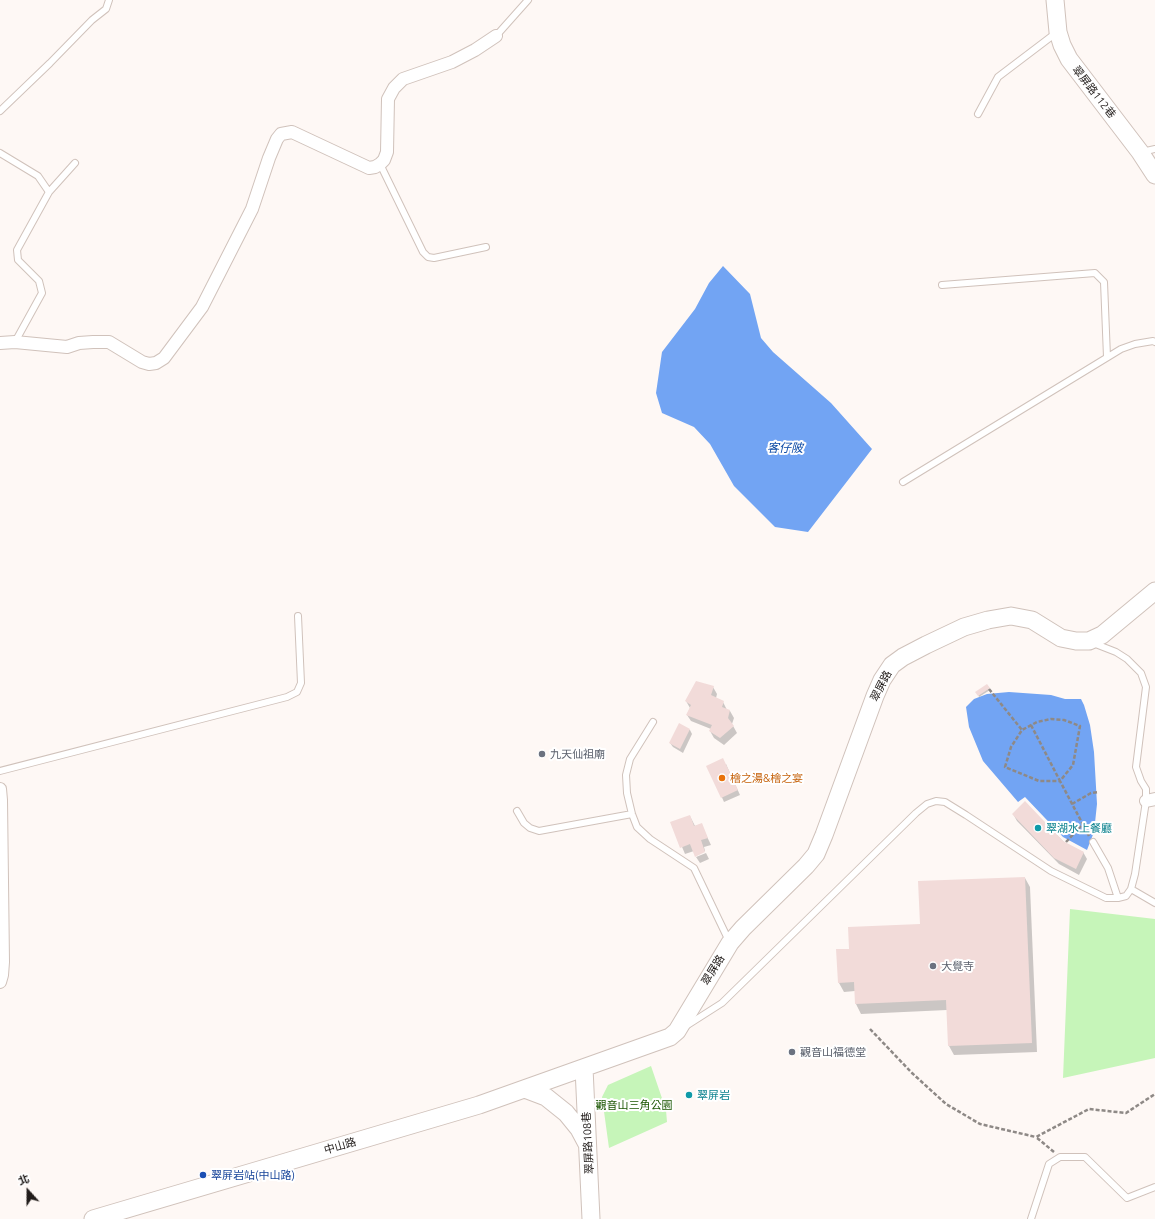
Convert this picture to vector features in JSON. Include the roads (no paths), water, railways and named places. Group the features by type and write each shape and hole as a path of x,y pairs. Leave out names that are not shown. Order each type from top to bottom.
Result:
{"main road":[{"name":"翠屏路112巷","path":"1055,0 1058,32 1062,45 1069,59 1148,151 1155,175"},
{"path":"1088,641 1102,635 1155,592"},
{"name":"翠屏路","path":"584,1068 670,1037 677,1031 730,942 806,866 816,854 874,696 892,665 902,657 964,627 988,620 1012,616 1032,620 1061,638 1076,641 1088,641"},
{"name":"中山路","path":"93,1219 471,1107 584,1068"},
{"name":"翠屏路108巷","path":"584,1068 591,1219"},
{"path":"525,1089 546,1097 566,1113 579,1129 588,1146"}],"street":[{"path":"0,343 15,342 67,347 79,343 109,342 142,362 150,364 156,363 164,358 202,307 252,209 269,158 277,139 281,134 292,132 369,168 375,167 384,160 387,152 388,99 394,88 403,80 452,62 476,50 496,36"},
{"path":"0,789 3,962 0,982"}],"lane":[{"path":"0,111 92,20 106,9 109,0"},
{"path":"496,36 528,0"},
{"path":"978,114 998,78 1058,32"},
{"path":"0,153 38,176 49,192"},
{"path":"15,342 42,293 39,281 18,260 16,250 49,192 75,163"},
{"path":"380,164 423,252 428,257 434,258 486,247"},
{"path":"942,285 1095,273 1104,282 1107,357"},
{"path":"903,482 1121,348 1152,341 1155,342"},
{"path":"0,771 280,699 297,692 301,683 298,616"},
{"name":"翠屏路","path":"1088,641 1116,652 1128,659 1141,673 1146,687 1136,767 1141,781 1151,800 1131,889"},
{"path":"654,722 630,759 626,775 627,793 632,814 637,827 650,839 694,868 730,942"},
{"name":"翠屏路","path":"677,1031 722,1003 911,818 927,804 936,801 945,802 1051,871 1106,898 1118,898"},
{"path":"517,810 524,823 530,828 539,831 632,814"},
{"path":"1092,842 1108,868 1118,898 1126,896 1131,889 1155,903"},
{"path":"1031,1219 1049,1164 1060,1157 1085,1157 1127,1198 1155,1187"}],"water":[{"name":"客仔陂","path":"723,266 750,294 761,338 773,352 831,403 872,449 808,532 775,527 734,486 710,444 694,427 662,413 656,393 662,352 695,309 709,283"},
{"path":"1009,692 1051,695 1065,699 1081,699 1084,705 1090,725 1094,752 1097,804 1094,832 1087,850 1063,837 1025,797 1018,802 983,761 969,727 966,707 974,699 987,694"}],"place":[{"name":"九天仙祖廟","path":"542,754"},
{"name":"檜之湯&檜之宴","path":"722,778"},
{"name":"翠湖水上餐廳","path":"1038,828"},
{"name":"大覺寺","path":"933,966"},
{"name":"觀音山福德堂","path":"792,1052"},
{"name":"翠屏岩","path":"689,1095"},
{"name":"翠屏岩站(中山路)","path":"203,1175"}],"park label":[{"name":"觀音山三角公園","path":"634,1105"}]}
